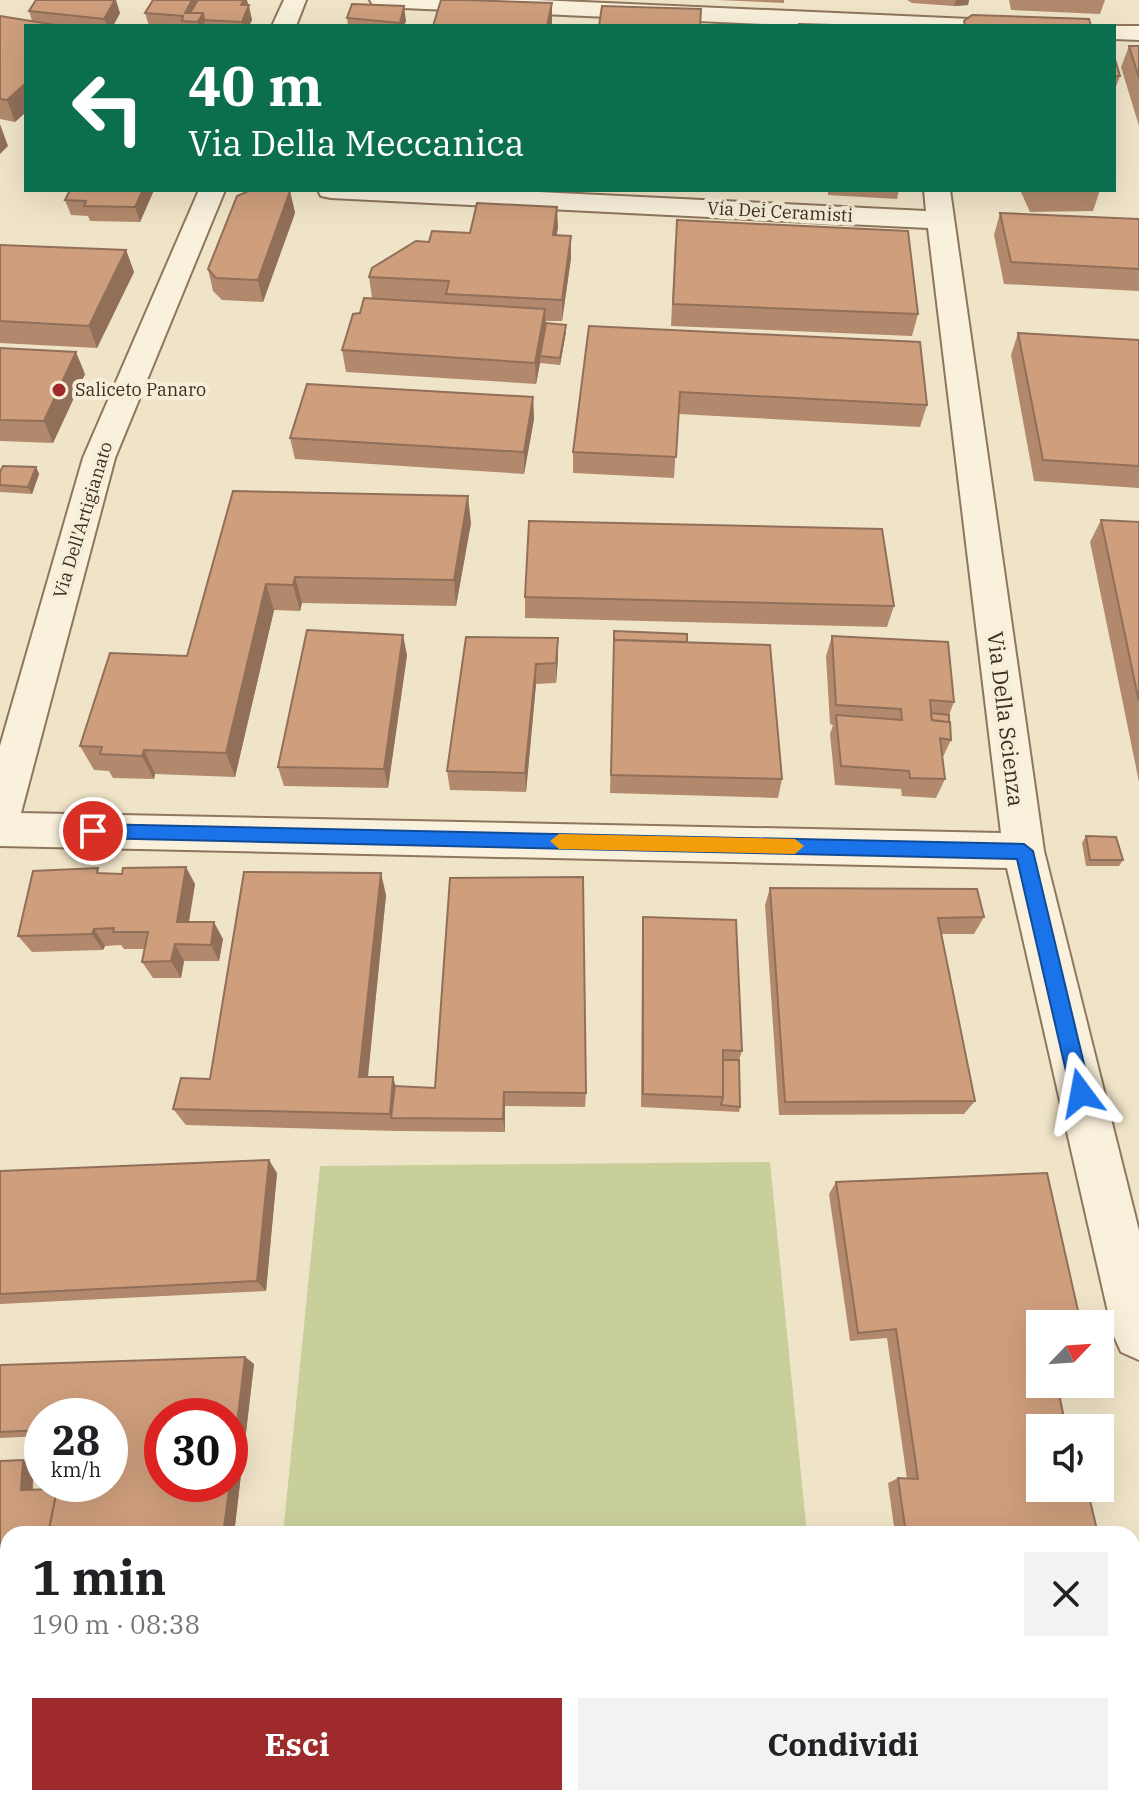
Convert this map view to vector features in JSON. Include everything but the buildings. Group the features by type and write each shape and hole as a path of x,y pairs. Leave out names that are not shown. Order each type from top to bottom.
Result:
{"street":[{"path":"285,24 295,0"},
{"path":"381,0 896,24"},
{"path":"1116,32 1139,33"},
{"name":"Via Dell'Artigianato","path":"0,816 99,458 211,192"},
{"name":"Via Dei Ceramisti","path":"412,192 939,205"},
{"name":"Via Della Scienza","path":"939,205 1024,851 1139,1334"},
{"path":"0,829 1024,851"}],"green space":[{"path":"770,1162 806,1526 284,1526 320,1166"}],"slow traffic":[{"path":"559,841 795,846"}],"place":[{"name":"Saliceto Panaro","path":"59,390"}],"route":[{"path":"93,831 1024,851 1081,1093"}]}
